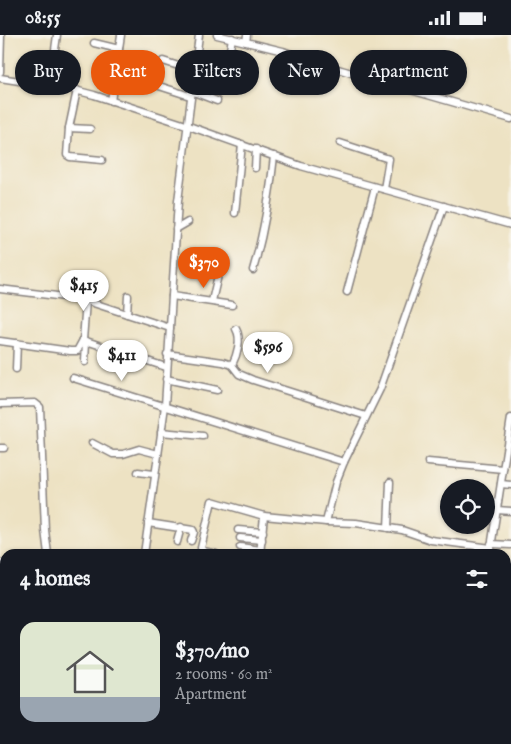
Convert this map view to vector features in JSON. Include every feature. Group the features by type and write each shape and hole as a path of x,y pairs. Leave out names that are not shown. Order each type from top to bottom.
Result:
{"street":[{"path":"0,72 1,35"},
{"path":"55,50 57,35"},
{"path":"94,43 119,49 121,35"},
{"path":"197,50 199,35"},
{"path":"217,35 246,38 279,50"},
{"path":"230,50 232,38"},
{"path":"340,69 511,119"},
{"path":"0,78 15,80"},
{"path":"81,92 186,125 301,166 511,225"},
{"path":"76,95 69,128 67,155 70,157 102,159"},
{"path":"111,101 112,95"},
{"path":"145,549 165,406 176,229 191,95"},
{"path":"198,95 217,101"},
{"path":"69,128 90,129"},
{"path":"340,143 389,159 384,189"},
{"path":"235,213 242,144"},
{"path":"255,168 256,149"},
{"path":"253,270 267,216 274,156"},
{"path":"347,292 374,187"},
{"path":"326,522 336,482 344,461 380,389 444,206"},
{"path":"176,229 188,222"},
{"path":"212,301 219,271"},
{"path":"0,289 86,301 170,328"},
{"path":"127,314 128,295"},
{"path":"172,296 232,305"},
{"path":"85,362 86,301"},
{"path":"232,365 240,338 236,329"},
{"path":"0,341 75,352 84,341"},
{"path":"84,341 166,367"},
{"path":"16,369 17,343"},
{"path":"167,354 223,362 232,365 239,374 253,381 366,416"},
{"path":"73,378 344,461"},
{"path":"166,379 217,389"},
{"path":"0,404 35,403 40,407 47,549"},
{"path":"491,549 503,469 508,457 511,421"},
{"path":"161,431 203,436"},
{"path":"92,443 113,454 123,454 139,449 158,454"},
{"path":"428,462 503,469"},
{"path":"138,472 154,474"},
{"path":"388,528 390,482"},
{"path":"501,484 511,485"},
{"path":"201,549 212,501 264,516 356,523 402,530 431,540 491,549 511,545"},
{"path":"497,510 511,511"},
{"path":"261,549 264,516"},
{"path":"148,523 193,530 191,541"},
{"path":"177,542 181,527"},
{"path":"238,530 263,532"},
{"path":"240,537 262,540"},
{"path":"240,547 248,549"}]}
